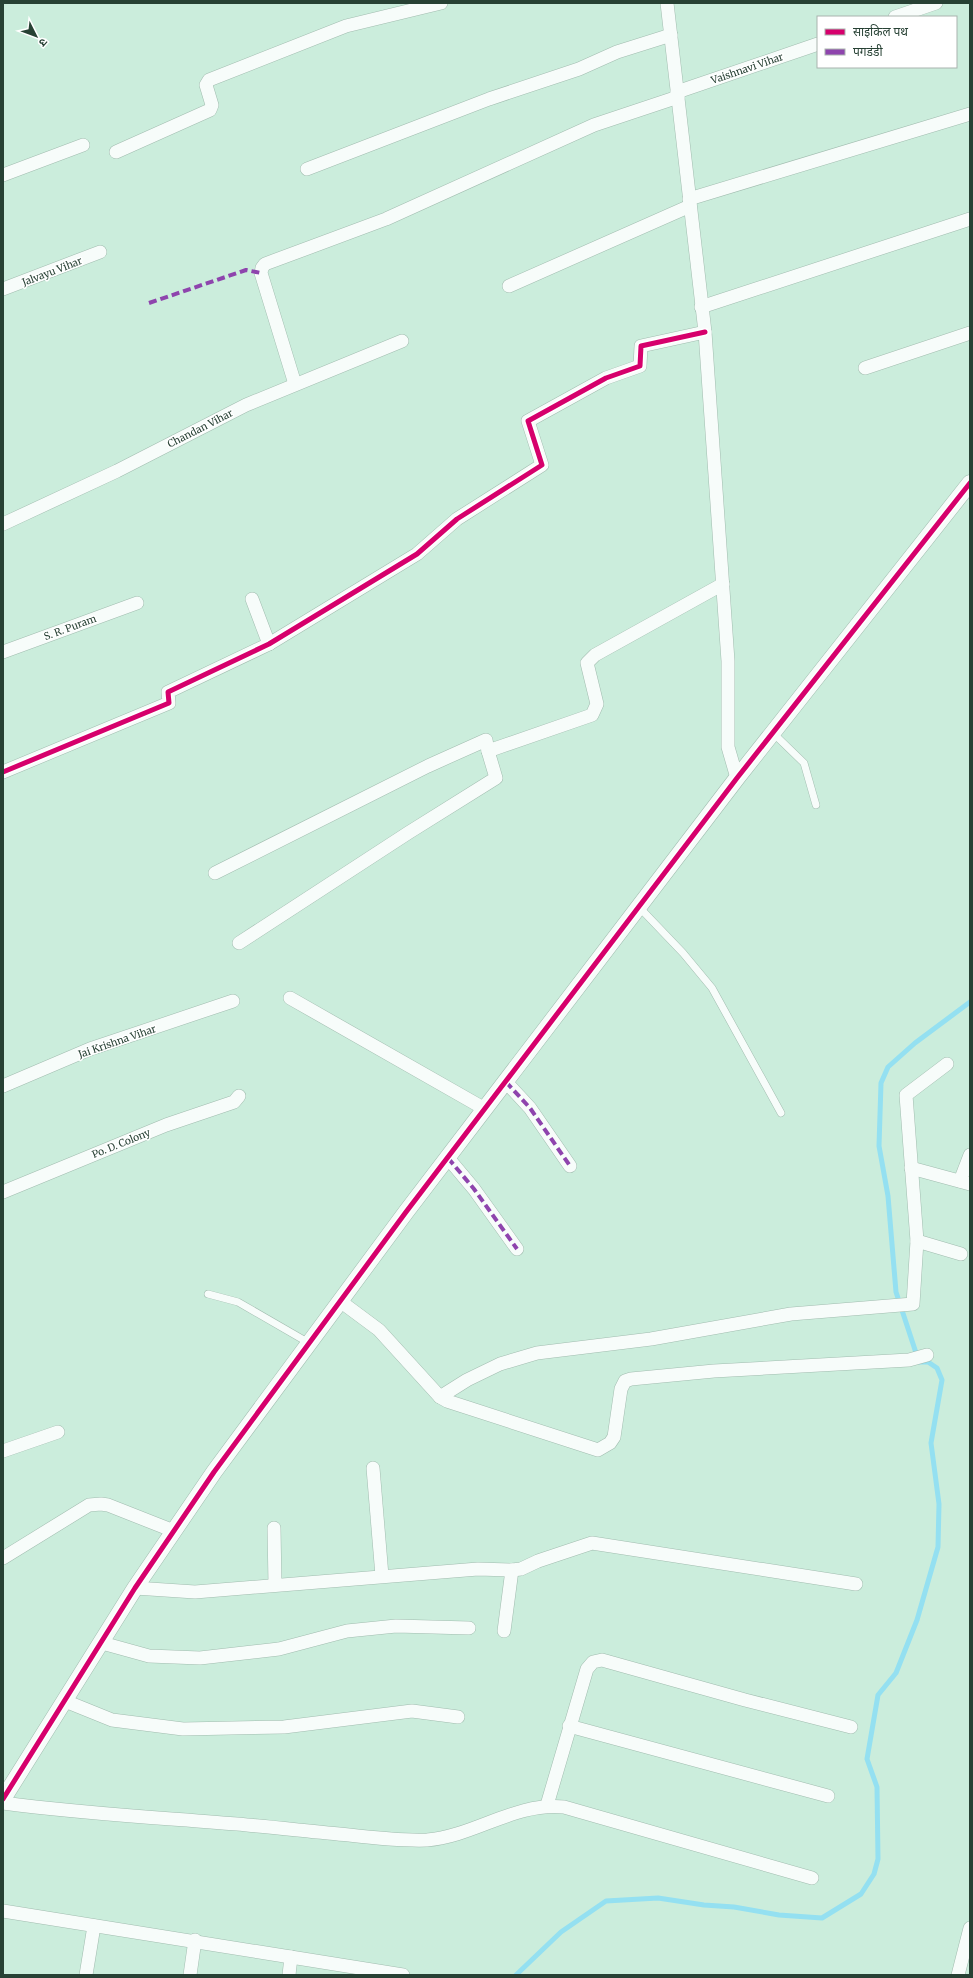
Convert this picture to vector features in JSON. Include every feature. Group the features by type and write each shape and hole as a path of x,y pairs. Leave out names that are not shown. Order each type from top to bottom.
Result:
{"street":[{"path":"116,152 210,110 212,105 206,86 209,80 346,26 441,3"},
{"path":"667,3 705,332 728,661 728,747 737,778"},
{"path":"898,16 936,3"},
{"path":"307,169 489,99 579,69 617,52 671,35"},
{"name":"Vaishnavi Vihar","path":"295,384 261,273 262,268 266,264 386,219 594,125 817,44"},
{"path":"509,286 689,203 970,114"},
{"path":"3,175 83,146"},
{"path":"701,307 970,220"},
{"name":"Jalvayu Vihar","path":"3,289 100,252"},
{"path":"3,772 169,703 168,692 270,644 417,554 457,518 542,465 528,421 606,378 640,366 641,346 705,332"},
{"path":"865,368 970,333"},
{"name":"Chandan Vihar","path":"3,524 117,471 246,405 402,341"},
{"path":"3,1799 135,1588 214,1472 340,1301 737,778 970,483"},
{"path":"488,751 592,715 597,704 587,663 595,655 723,584"},
{"path":"252,599 270,644"},
{"name":"S. R. Puram","path":"3,652 137,602"},
{"path":"215,873 428,766 486,740 496,778 408,833 239,943"},
{"path":"290,998 485,1109"},
{"name":"Jai Krishna Vihar","path":"3,1086 90,1050 232,1001"},
{"path":"440,1397 467,1380 500,1364 537,1353 651,1339 792,1314 913,1304 917,1241 906,1095 947,1064"},
{"path":"506,1082 530,1108 570,1166"},
{"name":"Po. D. Colony","path":"3,1192 166,1125 234,1102 239,1096"},
{"path":"911,1168 965,1183 970,1155"},
{"path":"448,1158 474,1189 517,1249"},
{"path":"917,1241 961,1254"},
{"path":"340,1301 378,1330 440,1397 453,1404 598,1450 610,1443 614,1437 621,1389 625,1381 714,1371 909,1360 927,1354"},
{"path":"3,1451 58,1432"},
{"path":"373,1468 382,1576"},
{"path":"3,1558 89,1506 96,1504 108,1505 174,1531"},
{"path":"274,1528 275,1585"},
{"path":"135,1588 195,1592 478,1569 512,1570 592,1543 856,1584"},
{"path":"504,1631 512,1570"},
{"path":"102,1642 149,1656 200,1658 279,1649 347,1631 396,1626 469,1628"},
{"path":"547,1805 587,1669 593,1662 602,1660 745,1700 851,1727"},
{"path":"65,1701 112,1720 183,1729 284,1727 412,1711 458,1717"},
{"path":"569,1726 828,1796"},
{"path":"3,1803 95,1814 245,1825 394,1840 428,1840 453,1835 531,1808 547,1805 564,1807 812,1878"},
{"path":"3,1911 94,1926 195,1940 404,1975"},
{"path":"86,1975 94,1926"},
{"path":"958,1975 970,1928"},
{"path":"190,1975 195,1940"},
{"path":"289,1975 291,1957"}],"lane":[{"path":"772,733 804,763 816,805"},
{"path":"639,907 683,953 712,988 781,1113"},
{"path":"208,1294 238,1302 309,1343"}],"waterway":[{"path":"516,1975 561,1932 606,1901 658,1898 704,1905 734,1907 779,1915 822,1918 861,1894 874,1874 878,1859 877,1787 867,1759 878,1695 896,1673 917,1620 938,1547 939,1504 931,1443 942,1380 937,1368 928,1362 919,1362 896,1292 888,1196 879,1146 881,1083 888,1067 915,1043 970,1002"}],"marked path":[{"path":"149,303 246,270 261,273"},
{"path":"506,1082 530,1108 570,1166"},
{"path":"448,1158 474,1189 517,1249"}],"cycle path":[{"path":"3,772 169,703 168,692 269,644 417,554 457,519 542,465 528,421 606,378 640,366 641,346 705,332"},
{"path":"3,1799 135,1588 214,1472 406,1212 737,778 970,483"}]}
